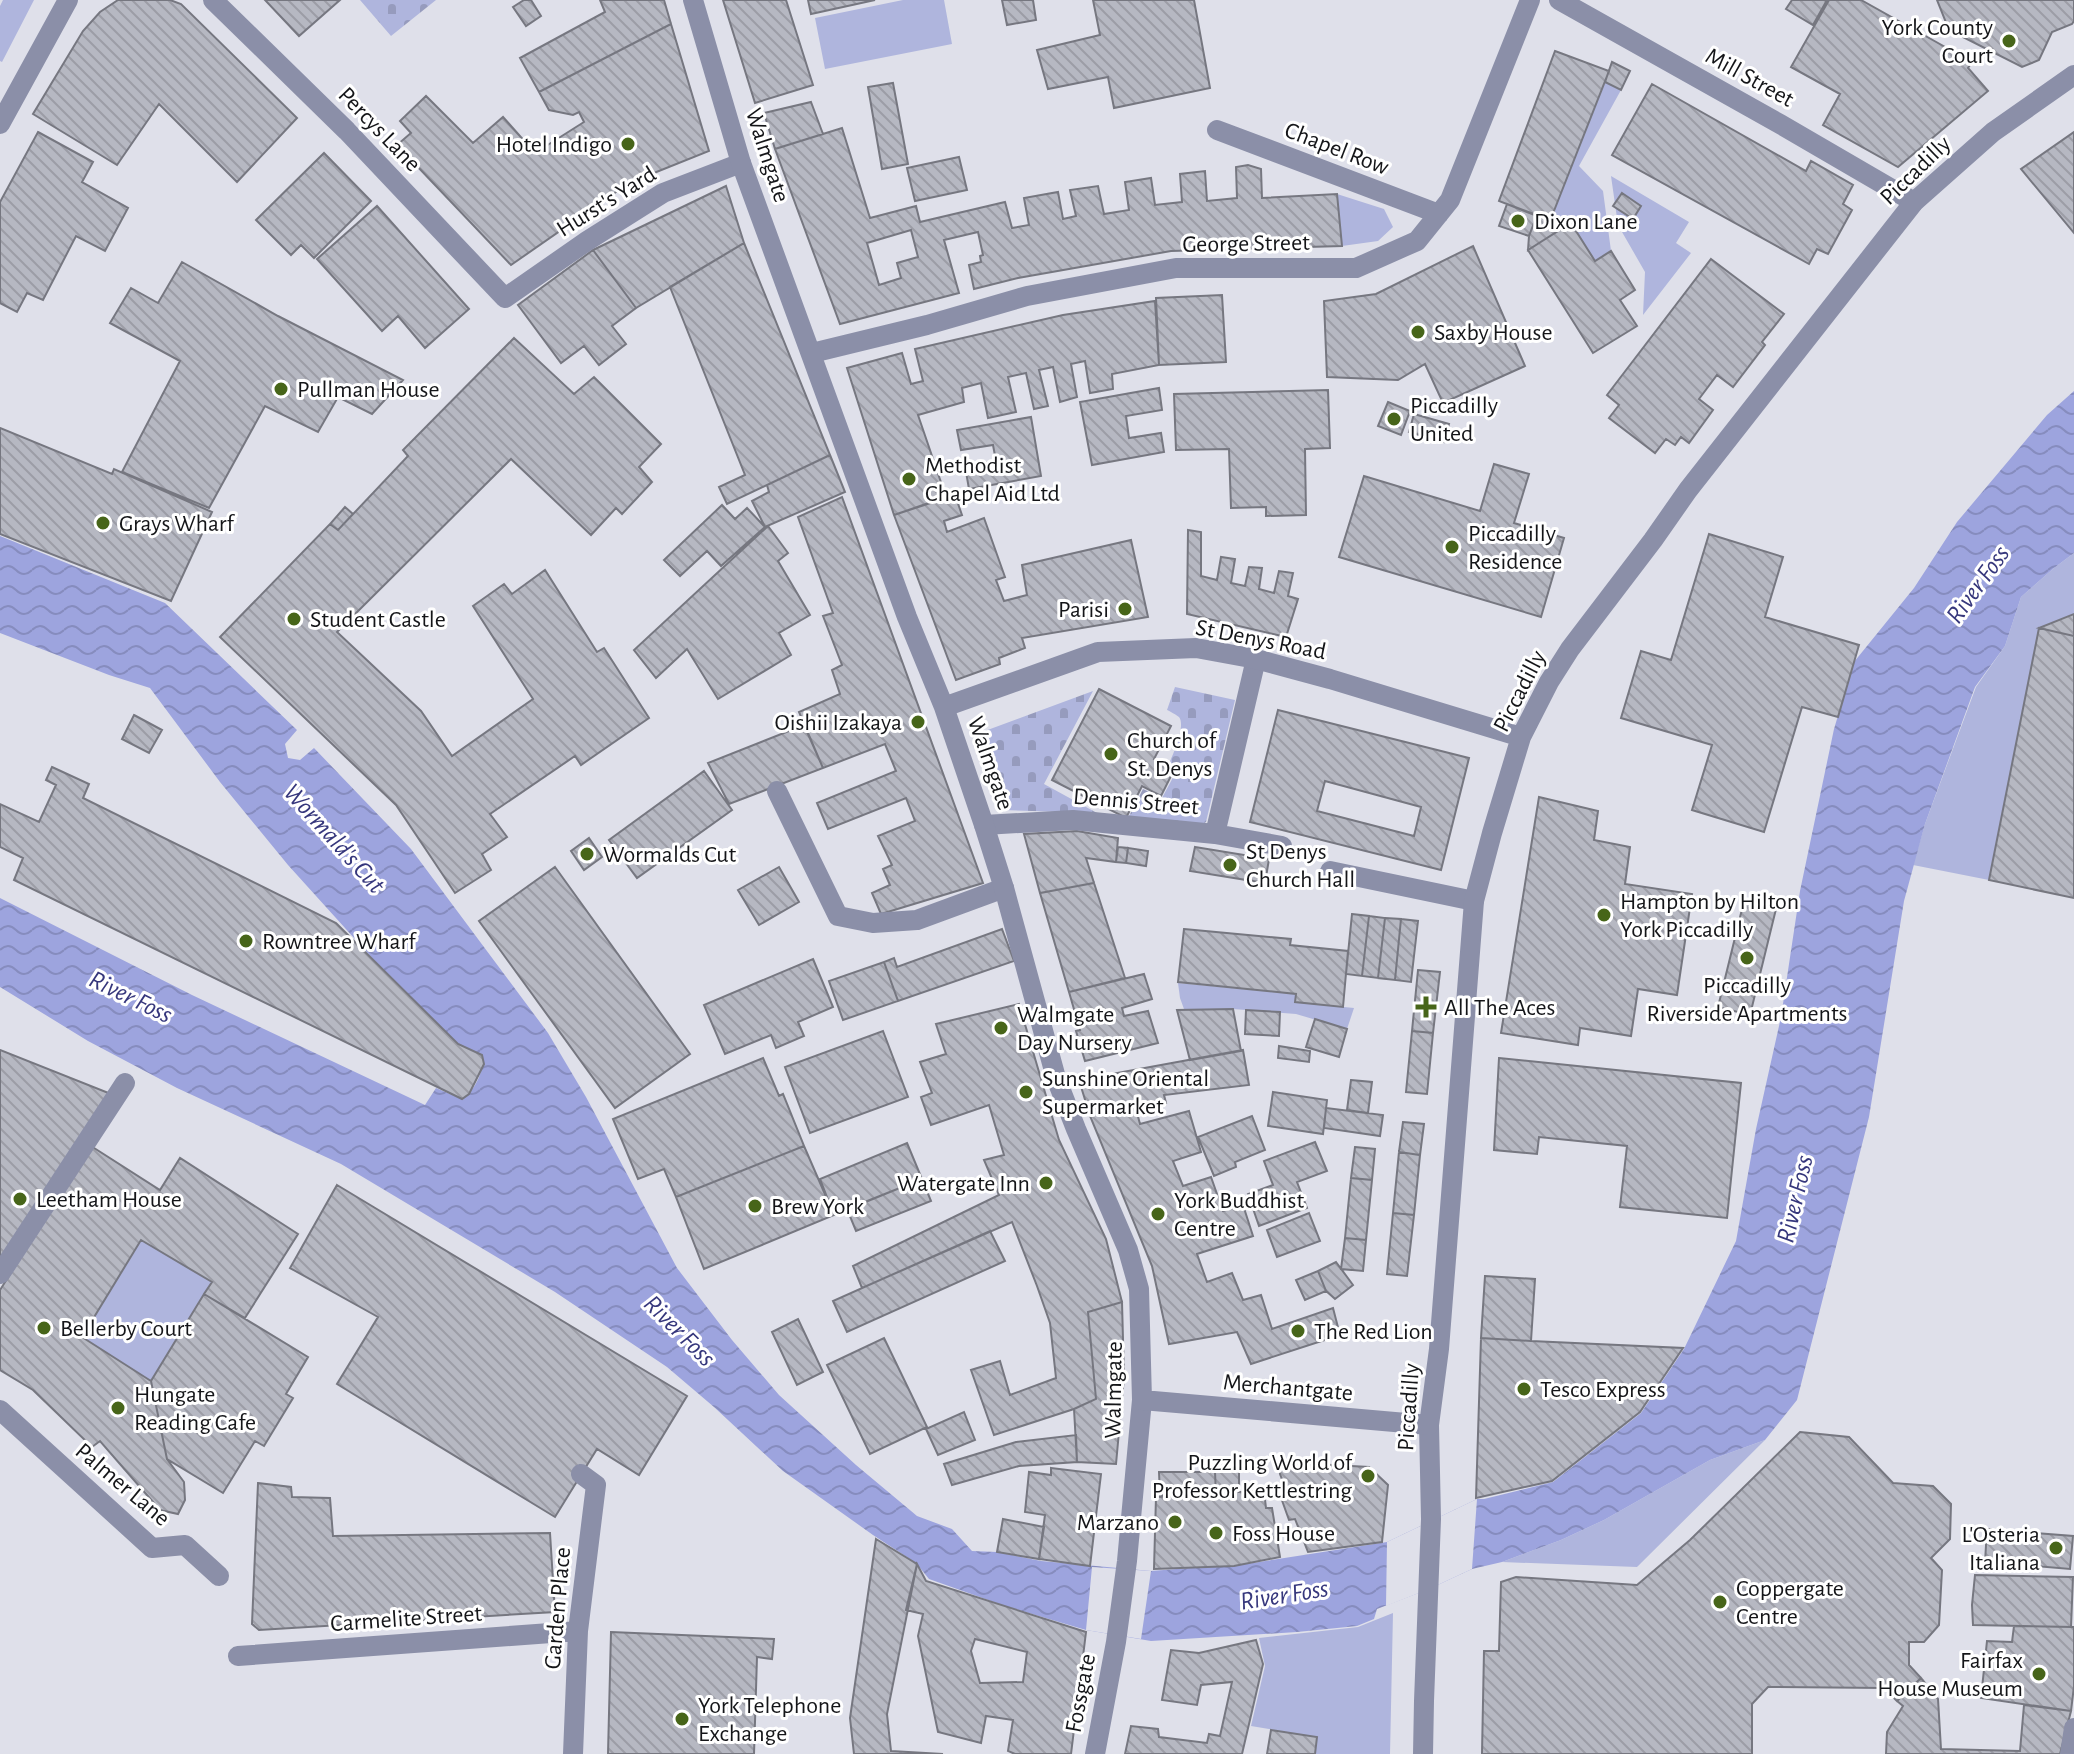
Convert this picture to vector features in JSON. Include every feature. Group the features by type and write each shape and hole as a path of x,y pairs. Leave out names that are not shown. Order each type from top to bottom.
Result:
{"street":[{"path":"0,124 68,0"},
{"name":"Percys Lane","path":"213,0 347,131 505,298"},
{"name":"Walmgate","path":"693,0 741,163 907,617 944,707 984,825 1056,1078 1128,1250 1139,1289 1142,1400 1116,1642"},
{"name":"George Street","path":"812,353 927,325 1027,296 1176,268 1356,268 1417,241 1450,200 1530,0"},
{"name":"Mill Street","path":"1559,0 1914,202"},
{"name":"Piccadilly","path":"1423,1754 1431,1519 1429,1425 1439,1349 1474,901 1521,737 1570,649 1688,490 1914,202 1993,132 2074,75"},
{"name":"Chapel Row","path":"1217,130 1439,214"},
{"name":"Hurst's Yard","path":"505,298 663,193 741,163"},
{"name":"St Denys Road","path":"944,707 1098,652 1196,648 1256,659 1330,679 1521,737"},
{"path":"1215,834 1256,659"},
{"path":"777,791 838,916 873,923 917,920 1004,888"},
{"name":"Dennis Street","path":"984,825 1073,820 1215,834 1282,846"},
{"path":"1330,871 1474,901"},
{"path":"0,1274 125,1083"},
{"name":"Merchantgate","path":"1142,1400 1429,1425"},
{"name":"Palmer Lane","path":"0,1410 152,1548 185,1545 219,1576"},
{"name":"Garden Place","path":"573,1754 578,1631 596,1485 581,1474"},
{"name":"Carmelite Street","path":"238,1656 578,1631"},
{"name":"Fossgate","path":"1095,1754 1116,1642"},
{"path":"2070,1754 2074,1728"}],"green space":[{"path":"3,0 34,0 2,62 0,6"},
{"path":"360,0 436,0 391,36"},
{"path":"903,0 944,0 952,44 825,69 815,18"},
{"path":"1605,82 1621,90 1579,166 1603,191 1611,251 1595,261 1571,223 1561,229 1550,221"},
{"path":"1611,176 1689,222 1676,243 1691,253 1643,315 1645,272 1618,225"},
{"path":"1337,194 1384,209 1393,227 1378,241 1342,246"},
{"path":"2074,553 2074,614 2039,628 1989,880 1913,865 1976,687 2005,646 2021,597"},
{"path":"1175,687 1235,700 1206,822 1196,828 1128,818 1143,789 1162,798 1177,770 1169,764 1181,721 1167,710"},
{"path":"1093,691 1044,784 1097,813 1003,810 974,735"},
{"path":"1178,983 1296,994 1295,1002 1354,1008 1347,1029 1296,1014 1184,1009"},
{"path":"141,1240 212,1282 151,1381 82,1337"},
{"path":"1765,1440 1637,1567 1502,1562 1604,1520 1710,1460"},
{"path":"1393,1613 1390,1754 1315,1754 1316,1737 1251,1726 1265,1666 1259,1638 1358,1627"}],"water":[{"path":"2074,391 2074,553 2021,597 2005,646 1975,687 1925,824 1904,901 1869,1117 1797,1400 1765,1440 1710,1460 1604,1520 1561,1540 1502,1562 1472,1569 1377,1609 1374,1619 1357,1626 1151,1641 1086,1630 929,1579 916,1563 783,1471 667,1367 555,1292 341,1164 177,1088 88,1041 0,987 0,898 192,995 425,1105 436,1088 462,1099 475,1085 482,1067 482,1055 458,1044 373,959 288,865 220,782 150,688 0,633 0,536 165,603 297,730 285,744 288,758 300,760 314,748 411,849 548,1033 586,1097 677,1268 779,1395 917,1516 952,1529 972,1551 1151,1571 1253,1563 1387,1542 1477,1499 1553,1482 1641,1413 1684,1349 1736,1241 1756,1129 1781,1017 1800,891 1834,729 1854,662 1914,588 1957,522 2047,415"}],"pier":[{"path":"1477,1499 1472,1569 1386,1606 1387,1542"},
{"path":"1092,1567 1151,1571 1141,1639 1086,1630"}],"building":[{"path":"118,0 170,0 181,4 297,118 237,182 159,104 117,165 33,114 83,31 100,12"},
{"path":"265,0 340,0 299,36"},
{"path":"524,0 531,0 541,16 526,26 513,7"},
{"path":"600,0 664,0 671,24 539,92 520,58 605,12"},
{"path":"723,0 786,0 813,85 755,103"},
{"path":"808,0 875,0 811,14"},
{"path":"1002,0 1033,0 1036,20 1007,25"},
{"path":"1093,0 1194,0 1210,88 1114,108 1108,77 1048,89 1037,50 1100,35"},
{"path":"1792,0 1827,0 1813,25 1786,9"},
{"path":"1829,0 1861,0 1972,62 1968,68 1988,91 1898,167 1823,125 1840,94 1791,67"},
{"name":"York County Court","path":"1937,0 2074,0 2074,21 2052,32 2039,60 2022,67 1949,30"},
{"name":"Hotel Indigo","path":"671,24 709,151 629,183 511,265 397,145 411,133 400,121 426,96 473,143 503,117 535,153 584,122 579,112 573,115 549,110 539,92"},
{"path":"1555,51 1609,71 1550,221 1499,201"},
{"path":"1612,62 1630,71 1621,90 1605,82"},
{"path":"893,83 908,164 882,169 868,87"},
{"path":"1652,84 1806,171 1811,161 1853,185 1843,204 1852,210 1828,254 1817,249 1809,264 1612,155"},
{"path":"811,102 823,134 775,149 764,113"},
{"path":"842,128 870,218 916,206 920,222 1005,202 1012,228 1029,225 1024,198 1058,192 1063,219 1076,216 1070,190 1098,186 1104,214 1129,210 1125,182 1151,178 1155,205 1182,202 1180,174 1205,171 1207,201 1237,198 1236,167 1248,165 1261,169 1262,198 1337,194 1342,246 1171,251 1018,278 974,289 969,265 981,262 980,256 983,255 978,232 944,240 959,293 840,324 775,149","holes":["911,230 918,257 897,263 901,278 879,285 867,243"]},
{"path":"38,132 93,162 82,182 128,208 105,251 76,236 43,300 27,293 17,312 0,303 0,202"},
{"path":"2074,132 2074,233 2021,169"},
{"path":"324,153 371,201 314,258 301,245 291,255 256,220"},
{"path":"959,157 967,190 915,201 907,168"},
{"path":"726,186 744,243 636,308 593,250"},
{"path":"1622,193 1641,206 1633,219 1613,206"},
{"name":"Dixon Lane","path":"1507,204 1537,215 1529,236 1499,226"},
{"path":"377,206 469,309 425,348 398,316 382,331 317,259"},
{"path":"1537,215 1561,229 1528,250 1529,236"},
{"path":"1571,223 1595,261 1611,251 1635,290 1620,300 1637,326 1593,353 1528,250"},
{"path":"744,243 830,455 727,504 719,487 745,475 670,287"},
{"name":"Saxby House","path":"1473,246 1525,366 1443,403 1425,364 1398,380 1327,377 1324,301 1376,294"},
{"path":"593,250 636,308 612,326 626,344 599,365 584,346 561,363 518,305"},
{"path":"1711,259 1784,314 1733,387 1717,375 1699,399 1713,410 1689,443 1681,437 1675,445 1666,439 1655,453 1609,418 1619,405 1607,395"},
{"name":"Pullman House","path":"182,262 278,316 403,380 372,414 338,397 318,432 265,406 209,508 122,472 180,361 110,323 131,288 158,303"},
{"path":"1222,295 1226,362 1159,365 1156,298"},
{"path":"1155,301 1159,365 1112,374 1113,389 1090,393 1085,361 1071,364 1077,397 1060,402 1053,367 1039,370 1048,406 1034,409 1026,373 1008,377 1016,412 988,418 981,383 962,388 964,402 918,415 946,497 894,515 847,368 902,353 911,384 923,381 915,349 1063,315"},
{"name":"Student Castle","path":"514,338 574,394 594,377 661,444 639,467 652,482 622,514 616,508 591,535 511,459 337,632 421,711 452,756 533,699 473,606 504,584 512,594 545,570 597,652 604,648 649,718 581,765 575,756 490,814 507,837 482,854 491,870 455,893 396,805 220,637 330,524 338,530 408,456 403,450"},
{"path":"1159,388 1162,410 1126,416 1129,438 1161,433 1164,452 1092,465 1080,402"},
{"path":"1328,390 1330,448 1305,449 1306,515 1266,516 1266,507 1231,508 1229,449 1176,450 1174,394"},
{"name":"Piccadilly United","path":"1388,402 1410,411 1401,435 1378,426"},
{"path":"1414,414 1449,424 1444,442 1409,432"},
{"path":"1031,417 1041,476 969,489 965,466 996,461 993,445 961,450 957,430"},
{"name":"Grays Wharf","path":"0,428 112,474 114,469 212,512 171,601 0,534"},
{"path":"830,455 845,492 765,527 752,501 769,492 767,485"},
{"name":"Piccadilly Residence","path":"1494,464 1529,474 1514,523 1564,538 1541,617 1339,557 1364,476 1480,511"},
{"path":"955,495 962,515 944,521 947,532 984,518 1005,577 996,580 1004,601 1027,595 1022,565 1131,540 1148,617 1022,638 1025,648 999,658 1000,664 956,680 894,515"},
{"path":"842,497 983,883 881,914 872,893 890,885 883,869 892,865 878,836 915,821 906,798 828,829 817,803 896,771 885,744 823,768 799,712 840,694 832,670 842,665 823,616 833,613 798,517"},
{"path":"722,505 735,519 747,508 765,527 721,566 707,551 680,576 664,560"},
{"path":"345,507 353,514 338,530 330,524"},
{"path":"768,526 788,553 778,561 810,615 779,633 791,655 718,699 687,649 656,678 634,650"},
{"path":"1188,530 1201,532 1201,576 1217,580 1221,557 1235,559 1231,583 1245,586 1249,567 1262,568 1259,589 1274,593 1279,571 1293,573 1288,596 1298,599 1286,637 1187,614"},
{"path":"1709,534 1783,557 1765,617 1859,645 1838,717 1802,707 1764,832 1692,810 1712,745 1621,718 1641,651 1671,660"},
{"path":"2074,614 2074,636 2039,628"},
{"path":"2039,628 2074,636 2074,898 1989,880"},
{"name":"Church of St. Denys","path":"1099,689 1171,726 1154,759 1174,770 1161,796 1142,786 1126,818 1052,780"},
{"path":"1278,710 1469,758 1441,870 1250,822","holes":["1325,781 1421,807 1414,836 1317,811"]},
{"path":"134,715 162,730 149,753 122,739"},
{"path":"804,725 823,768 729,804 708,763"},
{"name":"Rowntree Wharf","path":"52,767 89,784 83,798 336,923 458,1044 482,1055 484,1064 469,1094 462,1099 14,880 23,858 0,847 0,804 39,822 56,785 46,780"},
{"path":"704,771 732,810 637,878 609,840"},
{"name":"Hampton by Hilton York Piccadilly","path":"1539,797 1598,811 1594,840 1630,847 1625,884 1692,894 1677,995 1638,989 1631,1036 1580,1028 1578,1045 1501,1033"},
{"path":"1077,831 1118,838 1116,862 1086,858 1094,883 1040,893 1024,834"},
{"name":"Wormalds Cut","path":"589,838 602,857 584,870 571,851"},
{"path":"1118,847 1128,848 1126,863 1116,862"},
{"name":"St Denys Church Hall","path":"1195,847 1269,859 1265,883 1190,871"},
{"path":"1128,848 1148,851 1146,866 1126,863"},
{"path":"555,867 690,1054 615,1108 479,921"},
{"path":"779,867 799,902 759,925 738,890"},
{"path":"1094,883 1125,978 1069,992 1040,893"},
{"name":"Piccadilly Riverside Apartments","path":"1744,901 1776,909 1750,1015 1718,1007"},
{"path":"1352,914 1369,916 1362,976 1346,974"},
{"path":"1369,916 1385,918 1378,978 1362,976"},
{"path":"1385,918 1401,919 1395,980 1378,978"},
{"path":"1401,919 1418,921 1411,982 1395,980"},
{"path":"1002,929 1014,961 898,1001 884,962 894,958 897,967"},
{"path":"1184,929 1291,939 1290,945 1348,951 1343,1007 1295,1002 1296,994 1178,982"},
{"path":"813,959 833,1007 798,1022 804,1036 776,1048 771,1035 725,1054 704,1005"},
{"path":"884,962 898,1001 843,1020 829,981"},
{"path":"1418,970 1440,972 1433,1033 1412,1031"},
{"path":"1144,974 1152,999 1122,1008 1124,1016 1148,1011 1158,1043 1085,1061 1069,992"},
{"path":"1019,1004 1059,1140 1106,1239 1122,1302 1088,1312 1096,1399 994,1435 971,1370 1000,1361 1010,1395 1056,1378 1050,1323 1012,1222 862,1288 853,1266 999,1195 984,1160 1004,1155 989,1105 931,1125 921,1097 932,1093 920,1062 946,1054 936,1024"},
{"path":"1233,1009 1241,1051 1190,1060 1177,1010"},
{"path":"1246,1010 1280,1012 1279,1036 1245,1034"},
{"path":"1315,1019 1347,1029 1339,1057 1306,1047"},
{"path":"883,1031 908,1097 810,1133 785,1067"},
{"path":"1412,1031 1433,1033 1427,1094 1406,1092"},
{"path":"1279,1046 1310,1051 1309,1062 1278,1058"},
{"name":"Leetham House","path":"0,1050 111,1094 0,1259"},
{"path":"1243,1050 1249,1085 1164,1095 1166,1103 1136,1109 1140,1124 1189,1111 1201,1152 1173,1161 1183,1186 1211,1177 1223,1211 1243,1205 1253,1236 1197,1254 1207,1282 1232,1273 1243,1300 1261,1295 1272,1329 1333,1308 1340,1335 1251,1364 1237,1332 1169,1344 1152,1266 1090,1116 1079,1080"},
{"path":"763,1058 779,1096 783,1094 804,1146 676,1197 664,1169 638,1179 613,1119"},
{"path":"1499,1058 1741,1083 1727,1218 1620,1207 1627,1146 1539,1137 1537,1154 1494,1150"},
{"path":"1351,1080 1372,1082 1368,1113 1347,1110"},
{"path":"1273,1092 1327,1100 1323,1134 1268,1126"},
{"path":"1326,1108 1383,1115 1380,1136 1324,1128"},
{"path":"1252,1116 1265,1150 1235,1162 1236,1167 1214,1176 1198,1137"},
{"path":"1403,1122 1424,1124 1420,1155 1399,1152"},
{"path":"1315,1142 1327,1171 1297,1182 1307,1208 1259,1226 1248,1194 1273,1185 1264,1161"},
{"path":"907,1143 922,1179 834,1215 820,1179"},
{"name":"Bellerby Court","path":"91,1146 160,1190 180,1158 298,1234 245,1318 204,1294 212,1282 141,1240 82,1337 151,1381 167,1459 184,1482 185,1500 178,1514 160,1510 100,1441 92,1447 33,1390 0,1370 0,1290"},
{"name":"Brew York","path":"804,1146 834,1215 704,1269 676,1197"},
{"path":"1355,1147 1375,1149 1372,1180 1351,1178"},
{"path":"1399,1152 1420,1155 1414,1215 1393,1213"},
{"path":"1351,1178 1372,1180 1366,1240 1345,1238"},
{"path":"922,1179 931,1201 856,1231 847,1209"},
{"path":"337,1185 687,1396 639,1475 597,1449 555,1517 337,1384 378,1317 290,1268"},
{"path":"1309,1213 1320,1241 1277,1257 1267,1230"},
{"path":"1393,1213 1414,1215 1407,1276 1387,1274"},
{"path":"990,1231 1005,1261 847,1332 833,1301"},
{"path":"1345,1238 1366,1240 1363,1271 1341,1269"},
{"path":"1336,1262 1353,1285 1335,1299 1326,1291 1318,1271"},
{"path":"1318,1271 1326,1291 1305,1300 1296,1280"},
{"path":"1485,1276 1535,1279 1531,1341 1481,1338"},
{"path":"204,1294 308,1357 286,1394 293,1398 264,1446 255,1441 223,1493 167,1459 151,1381"},
{"path":"1122,1302 1124,1377 1116,1464 1077,1462 1074,1409 1096,1399 1088,1312"},
{"path":"798,1319 823,1372 797,1385 772,1332"},
{"path":"884,1338 927,1427 870,1454 827,1365"},
{"path":"1481,1338 1683,1348 1640,1412 1552,1481 1476,1498"},
{"path":"964,1412 975,1440 938,1455 926,1429"},
{"name":"Coppergate Centre","path":"1800,1432 1849,1437 1893,1483 1933,1486 1951,1504 1950,1539 1931,1558 1942,1570 1939,1625 1924,1642 1909,1642 1909,1665 1921,1678 1897,1701 1884,1688 1768,1687 1752,1704 1752,1754 1482,1754 1484,1651 1499,1651 1501,1582 1516,1577 1637,1585 1690,1540"},
{"path":"1076,1435 1077,1462 1019,1466 952,1485 944,1464 1016,1442"},
{"path":"1279,1462 1369,1467 1388,1485 1382,1542 1308,1552 1295,1519 1289,1520 1279,1492 1286,1490"},
{"path":"1051,1468 1101,1474 1090,1566 1039,1559 1045,1515 1025,1512 1029,1472 1051,1475"},
{"name":"Foss House","path":"1239,1470 1239,1492 1264,1491 1266,1508 1272,1508 1280,1557 1234,1566 1154,1569 1156,1497 1216,1495 1215,1472"},
{"path":"1159,1472 1215,1472 1216,1495 1160,1495"},
{"path":"258,1483 291,1487 292,1497 330,1498 333,1536 550,1533 555,1612 259,1630 252,1624"},
{"path":"1003,1519 1044,1527 1039,1559 997,1552"},
{"path":"1987,1529 2073,1536 2070,1569 1985,1562"},
{"path":"876,1539 917,1564 887,1714 891,1751 943,1754 854,1754 850,1718"},
{"path":"917,1564 926,1581 1086,1632 1071,1754 1015,1754 1008,1751 1013,1720 986,1716 981,1743 938,1732 918,1636 923,1614 906,1610","holes":["975,1639 1027,1652 1023,1682 980,1683 971,1651"]},
{"path":"1975,1575 2073,1577 2071,1627 1973,1625"},
{"path":"2014,1626 2074,1627 2071,1711 1981,1698 1987,1641 2012,1642"},
{"name":"York Telephone Exchange","path":"611,1632 774,1639 772,1659 757,1657 754,1754 608,1754"},
{"path":"1256,1640 1263,1664 1242,1754 1125,1754 1131,1726 1158,1729 1159,1737 1207,1743 1209,1734 1220,1736 1232,1682 1201,1685 1197,1705 1162,1700 1171,1650 1199,1653"},
{"path":"1921,1678 1938,1699 1941,1749 2020,1751 2024,1705 2071,1711 2060,1754 1886,1754 1887,1732 1903,1706 1897,1701"},
{"path":"1271,1730 1317,1737 1315,1754 1267,1754"}],"place":[{"name":"York County Court","path":"2009,41"},
{"name":"Hotel Indigo","path":"628,144"},
{"name":"Dixon Lane","path":"1518,221"},
{"name":"Saxby House","path":"1418,332"},
{"name":"Pullman House","path":"281,389"},
{"name":"Piccadilly United","path":"1394,419"},
{"name":"Methodist Chapel Aid Ltd","path":"909,479"},
{"name":"Grays Wharf","path":"103,523"},
{"name":"Piccadilly Residence","path":"1452,547"},
{"name":"Parisi","path":"1125,609"},
{"name":"Student Castle","path":"294,619"},
{"name":"Oishii Izakaya","path":"918,722"},
{"name":"Church of St. Denys","path":"1111,754"},
{"name":"Wormalds Cut","path":"587,854"},
{"name":"St Denys Church Hall","path":"1230,865"},
{"name":"Hampton by Hilton York Piccadilly","path":"1604,915"},
{"name":"Rowntree Wharf","path":"246,941"},
{"name":"Piccadilly Riverside Apartments","path":"1747,958"},
{"name":"All The Aces","path":"1426,1007"},
{"name":"Walmgate Day Nursery","path":"1001,1028"},
{"name":"Sunshine Oriental Supermarket","path":"1026,1092"},
{"name":"Watergate Inn","path":"1046,1183"},
{"name":"Leetham House","path":"20,1199"},
{"name":"Brew York","path":"755,1206"},
{"name":"York Buddhist Centre","path":"1158,1214"},
{"name":"Bellerby Court","path":"44,1328"},
{"name":"The Red Lion","path":"1298,1331"},
{"name":"Tesco Express","path":"1524,1389"},
{"name":"Hungate Reading Cafe","path":"118,1408"},
{"name":"Puzzling World of Professor Kettlestring","path":"1368,1476"},
{"name":"Marzano","path":"1175,1522"},
{"name":"Foss House","path":"1216,1533"},
{"name":"L'Osteria Italiana","path":"2056,1548"},
{"name":"Coppergate Centre","path":"1720,1602"},
{"name":"Fairfax House Museum","path":"2039,1674"},
{"name":"York Telephone Exchange","path":"682,1719"}],"water label":[{"name":"River Foss","path":"1977,584"},
{"name":"Wormald's Cut","path":"335,838"},
{"name":"River Foss","path":"131,996"},
{"name":"River Foss","path":"1794,1199"},
{"name":"River Foss","path":"680,1330"},
{"name":"River Foss","path":"1284,1594"}]}
